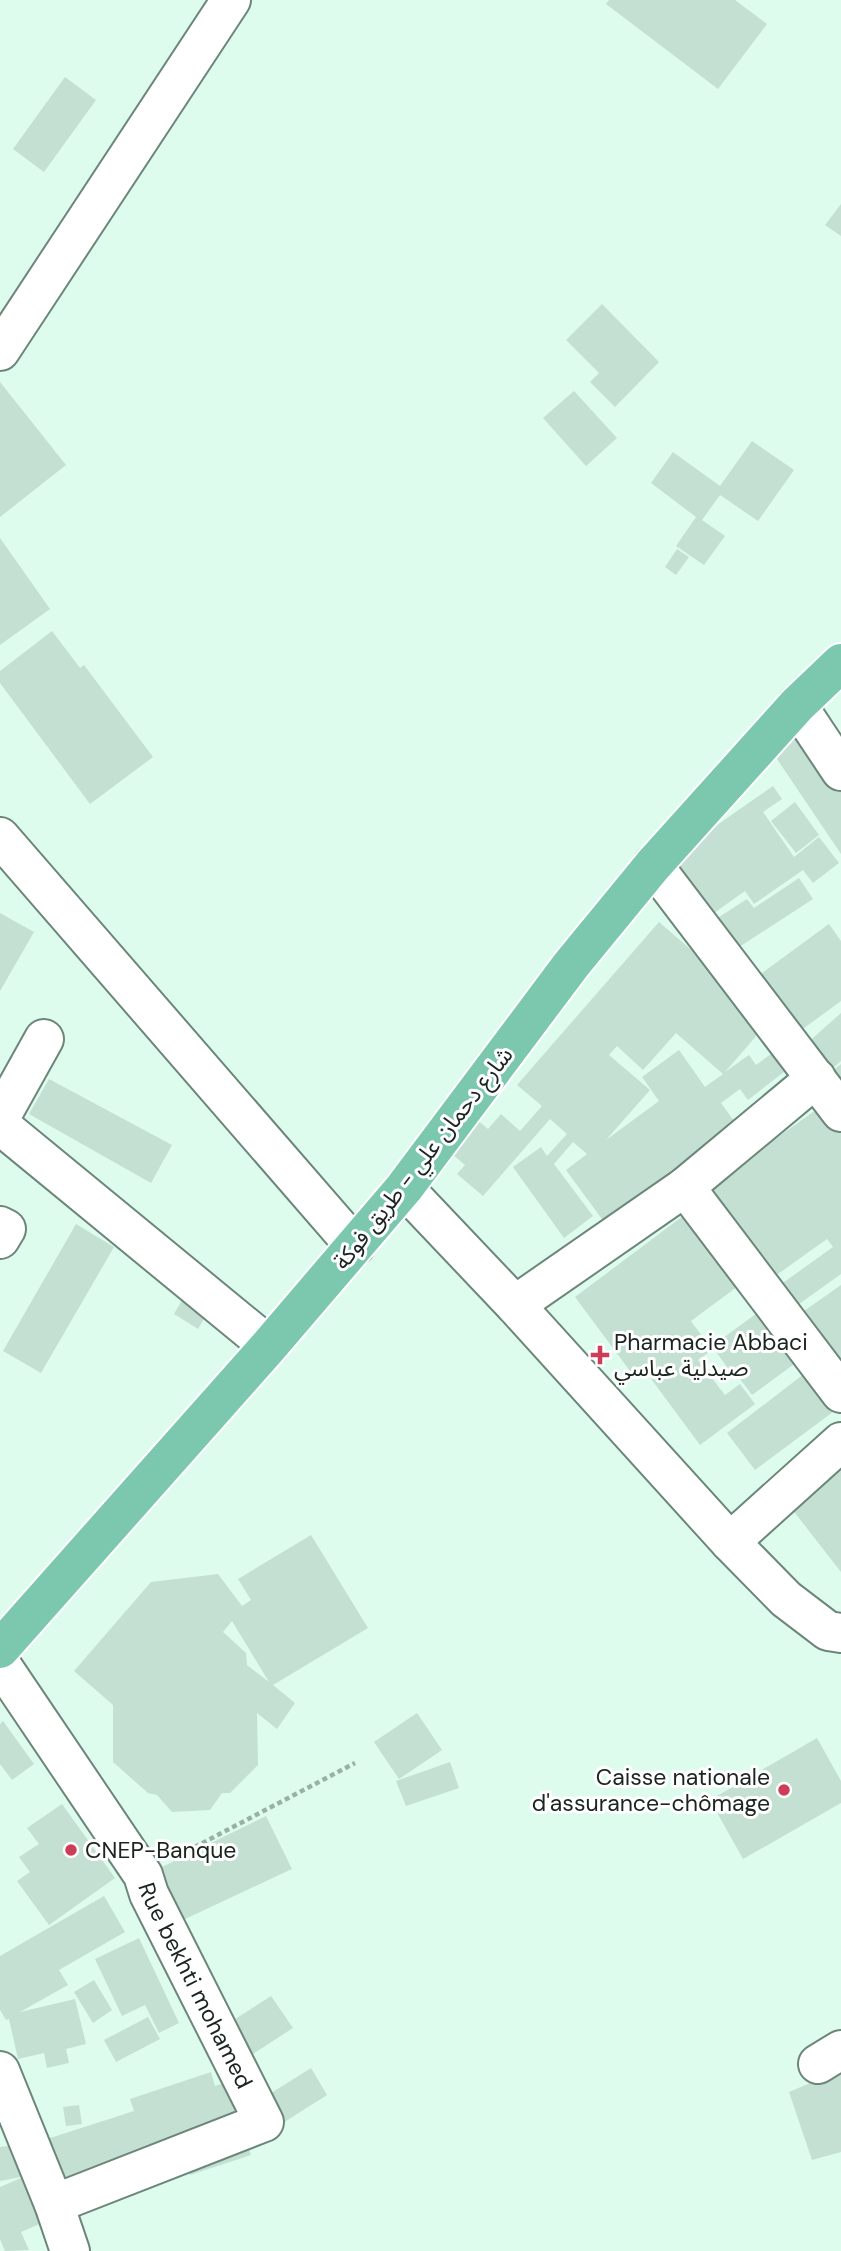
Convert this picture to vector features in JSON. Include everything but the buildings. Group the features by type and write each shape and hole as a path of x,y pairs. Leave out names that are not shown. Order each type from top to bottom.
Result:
{"main road":[{"name":"شارع دحمان علي - طريق فوكة","path":"0,1650 269,1346 404,1188 571,965 653,865 797,705 841,663"}],"street":[{"path":"0,351 231,0"},
{"path":"797,705 841,771"},
{"path":"0,837 355,1246"},
{"path":"653,865 841,1112"},
{"path":"0,1118 44,1039"},
{"path":"514,1305 685,1187 816,1078"},
{"path":"0,1125 269,1346"},
{"path":"685,1187 841,1393"},
{"path":"404,1188 730,1542 786,1599 828,1631 841,1633"},
{"path":"0,1226 6,1229 0,1239"},
{"path":"730,1542 841,1442"},
{"name":"Rue bekhti mohamed","path":"0,1662 143,1875 149,1894 264,2122 54,2204"},
{"path":"0,2071 54,2204 70,2251"}],"path":[{"path":"143,1875 355,1763"}],"place":[{"name":"Pharmacie Abbaci صيدلية عباسي","path":"600,1355"},
{"name":"Caisse nationale d'assurance-chômage","path":"784,1790"},
{"name":"CNEP-Banque","path":"71,1850"}]}
